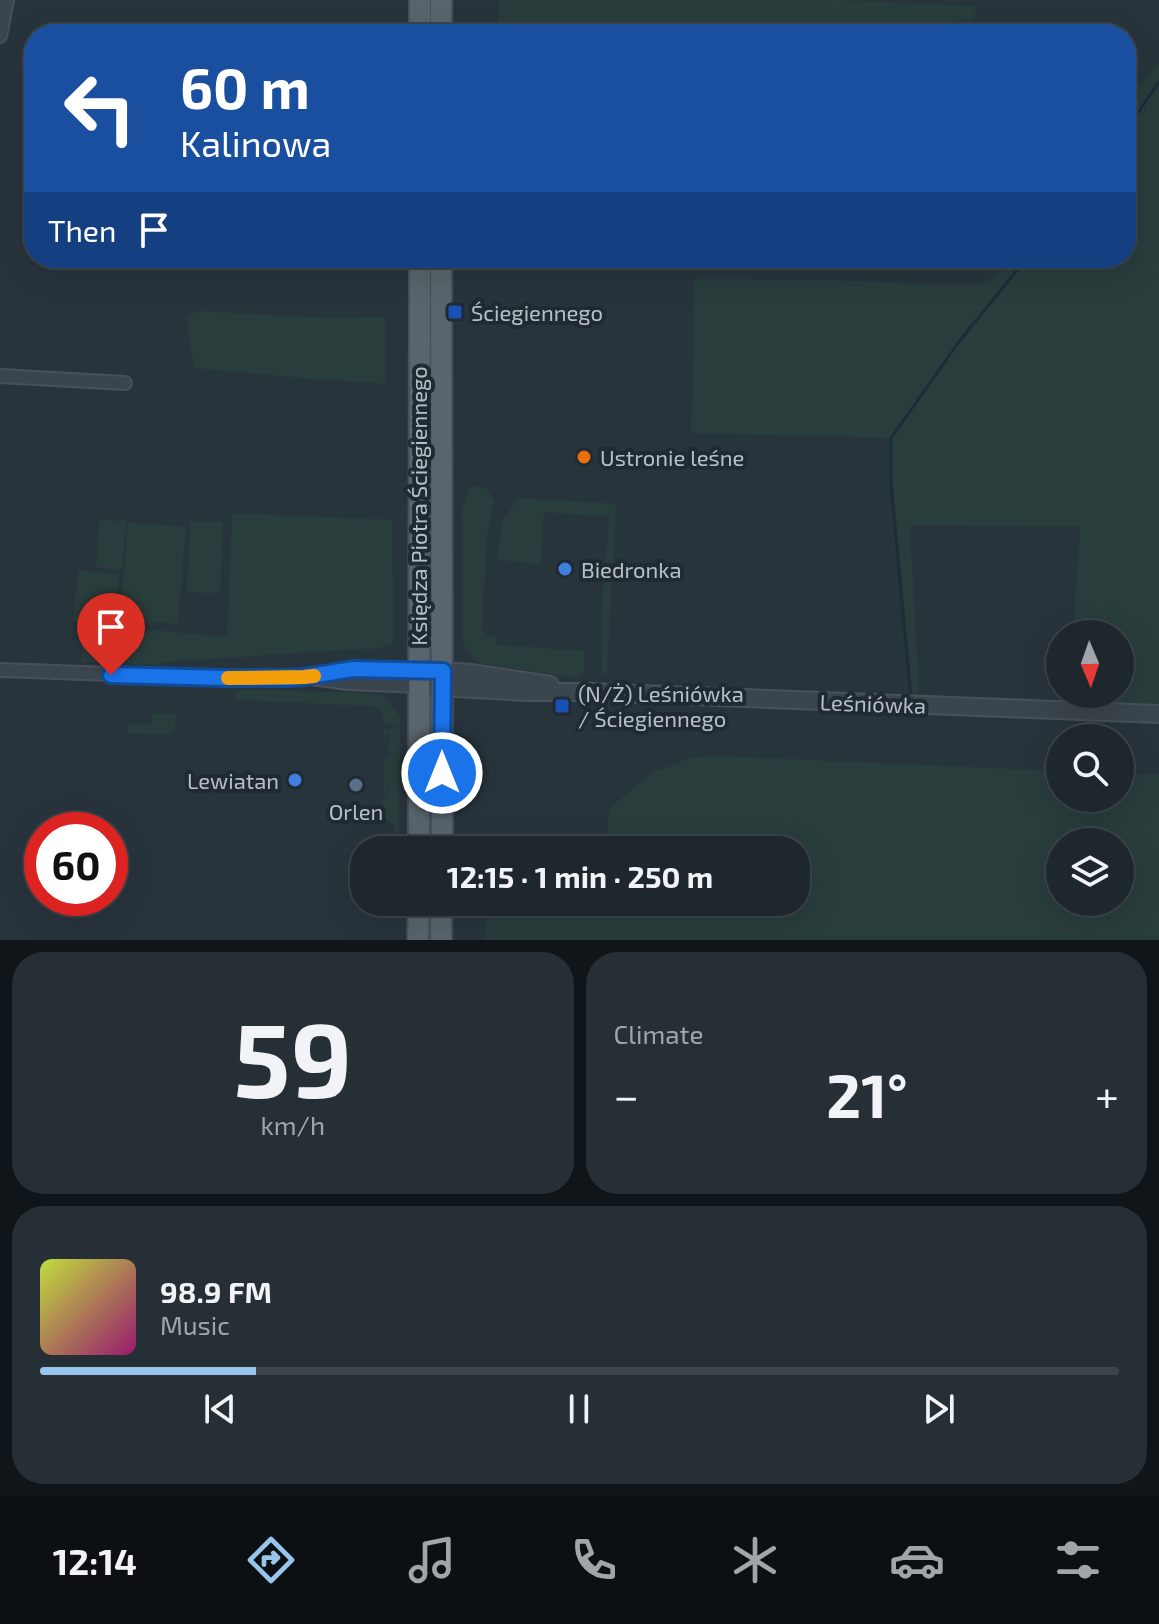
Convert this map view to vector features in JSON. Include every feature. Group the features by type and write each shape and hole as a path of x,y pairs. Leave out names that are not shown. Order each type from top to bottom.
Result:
{"main road":[{"path":"420,0 420,24"},
{"path":"441,0 441,24"},
{"name":"Księdza Piotra Ściegiennego","path":"419,836 420,268"},
{"name":"Księdza Piotra Ściegiennego","path":"441,268 442,836"},
{"path":"418,940 419,916"},
{"path":"441,916 441,940"}],"street":[{"path":"0,36 7,0"},
{"path":"0,376 125,383"},
{"path":"0,670 225,678 304,677 348,683 420,678"},
{"name":"Leśniówka","path":"420,678 526,681 587,692 1159,714"}],"green space":[{"path":"500,0 835,0 977,6 973,20 913,24 498,24"},
{"path":"1159,63 1159,707 1134,706 1134,620 1074,620 1080,527 910,525 919,693 911,693 891,483 891,438 691,433 694,279 980,285 1001,268 1136,268 1136,92"},
{"path":"198,311 326,318 385,317 386,384 194,368 186,317"},
{"path":"469,486 483,487 494,501 487,535 482,629 487,635 496,636 496,645 585,651 584,672 578,678 481,664 463,643 462,510"},
{"path":"518,498 616,504 607,674 602,674 602,604 609,517 544,512 541,564 498,560 501,523"},
{"path":"232,513 392,520 394,643 379,648 161,662 161,665 81,662 84,625 73,621 78,570 119,574 115,627 227,637"},
{"path":"100,519 126,521 122,570 96,567"},
{"path":"190,521 223,522 220,593 187,592"},
{"path":"128,522 186,527 178,624 120,619"},
{"path":"245,689 380,694 386,698 400,717 400,723 389,731 400,726 399,836 395,836 395,825 382,813 383,797 387,796 383,788 389,790 388,784 383,786 384,760 392,754 387,744 390,740 388,734 384,747 384,727 388,730 394,726 390,722 384,725 380,710 370,706 238,700 236,692"},
{"path":"152,713 177,714 175,729 166,735 128,733 128,723 151,724"},
{"path":"719,756 1046,770 1046,812 1134,812 1134,774 1159,775 1159,940 486,940 486,916 810,916 810,836 607,836 609,809 650,774 688,758"}],"waterway":[{"path":"1136,115 1159,82"},
{"path":"911,697 891,483 891,438 961,339 1019,268"}],"slow traffic":[{"path":"228,678 314,676"}],"place":[{"name":"Ściegiennego","path":"455,312"},
{"name":"Ustronie leśne","path":"584,457"},
{"name":"Biedronka","path":"565,569"},
{"name":"(N/Ż) Leśniówka / Ściegiennego","path":"562,706"},
{"name":"Lewiatan","path":"295,780"},
{"name":"Orlen","path":"356,785"}],"route":[{"path":"111,675 288,678 353,669 443,671 442,773"}]}
